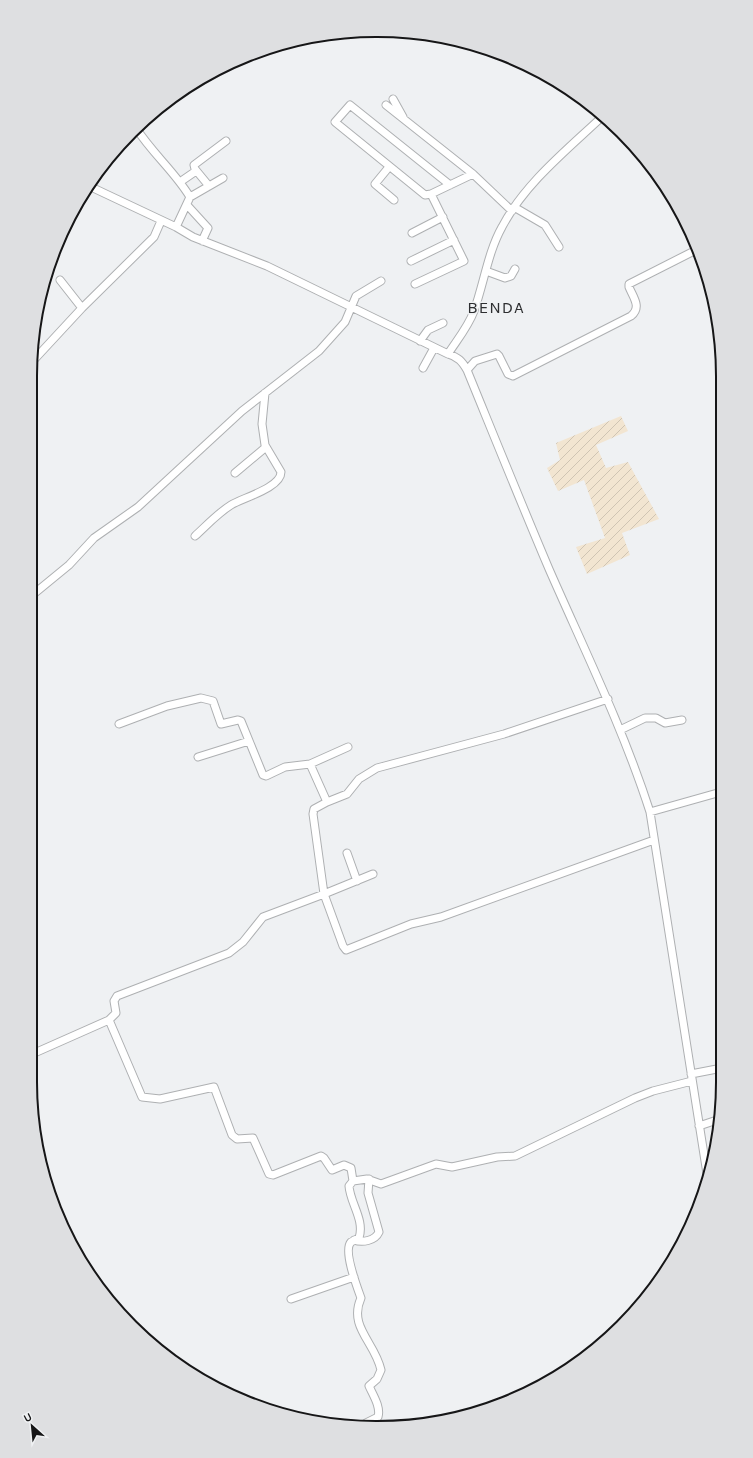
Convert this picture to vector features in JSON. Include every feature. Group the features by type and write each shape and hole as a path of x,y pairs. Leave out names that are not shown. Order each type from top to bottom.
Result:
{"street":[{"path":"393,99 406,121"},
{"path":"450,185 350,105 335,122 425,195 431,194 450,185 473,174"},
{"path":"386,105 473,174 513,209 545,225 559,247"},
{"path":"448,354 466,328 474,311 501,228 513,209 542,174 599,120"},
{"path":"140,133 180,182 188,201 208,228 202,241"},
{"path":"209,186 194,167 196,163 226,141"},
{"path":"389,166 375,184 394,200"},
{"path":"180,182 196,171"},
{"path":"176,227 188,201 223,178"},
{"path":"94,188 176,227 202,241 266,266 434,348 456,357 463,362 549,569 608,699 637,772 650,812 705,1164"},
{"path":"415,284 464,261 431,194"},
{"path":"412,233 443,217"},
{"path":"38,356 82,308 154,237 161,221"},
{"path":"411,260 454,240"},
{"path":"467,370 473,363 497,354 500,356 508,374 512,376 631,316 636,312 637,306 629,284 692,252"},
{"path":"486,271 505,278 511,276 515,269"},
{"path":"60,280 82,308"},
{"path":"37,592 69,565 94,538 138,507 242,411 324,346 345,322 350,306 356,296 381,280"},
{"path":"420,341 428,330 443,324"},
{"path":"423,368 434,348"},
{"path":"195,536 229,506 278,482 281,477 281,472 266,447 262,424 265,393"},
{"path":"235,473 266,447"},
{"path":"119,724 167,706 201,698 214,701 221,724 238,720 241,721 262,773 266,776 285,768 310,764 348,747"},
{"path":"608,699 504,734 377,768 359,779 347,794 314,809 313,814 324,894 343,946 346,950 411,924 441,917 654,840"},
{"path":"620,730 645,718 656,718 665,723 682,720"},
{"path":"198,758 249,741"},
{"path":"310,764 327,802"},
{"path":"650,812 716,793"},
{"path":"347,853 357,881"},
{"path":"37,1053 109,1020 116,1014 115,997 229,953 243,942 263,917 373,874"},
{"path":"109,1020 142,1097 160,1098 214,1087 232,1135 236,1139 253,1138 269,1174 273,1175 321,1156 332,1170 344,1165 351,1168 353,1181"},
{"path":"370,1421 378,1417 379,1414 377,1404 369,1386 377,1379 381,1370 377,1356 357,1319 356,1309 361,1298 354,1277 349,1244 359,1238 361,1223 350,1196 349,1186 353,1181 368,1179 381,1184 436,1164 452,1167 497,1157 515,1156 635,1098 691,1077 716,1070"},
{"path":"699,1126 713,1121"},
{"path":"354,1240 361,1242 367,1241 378,1235 379,1232 368,1193 368,1179"},
{"path":"291,1299 354,1277"}],"shaded area":[{"path":"621,416 628,431 596,445 606,468 628,462 659,519 622,533 630,555 587,574 576,547 605,538 584,480 558,491 547,468 560,460 556,443"}],"district":[{"name":"BENDA","path":"496,307"}]}
